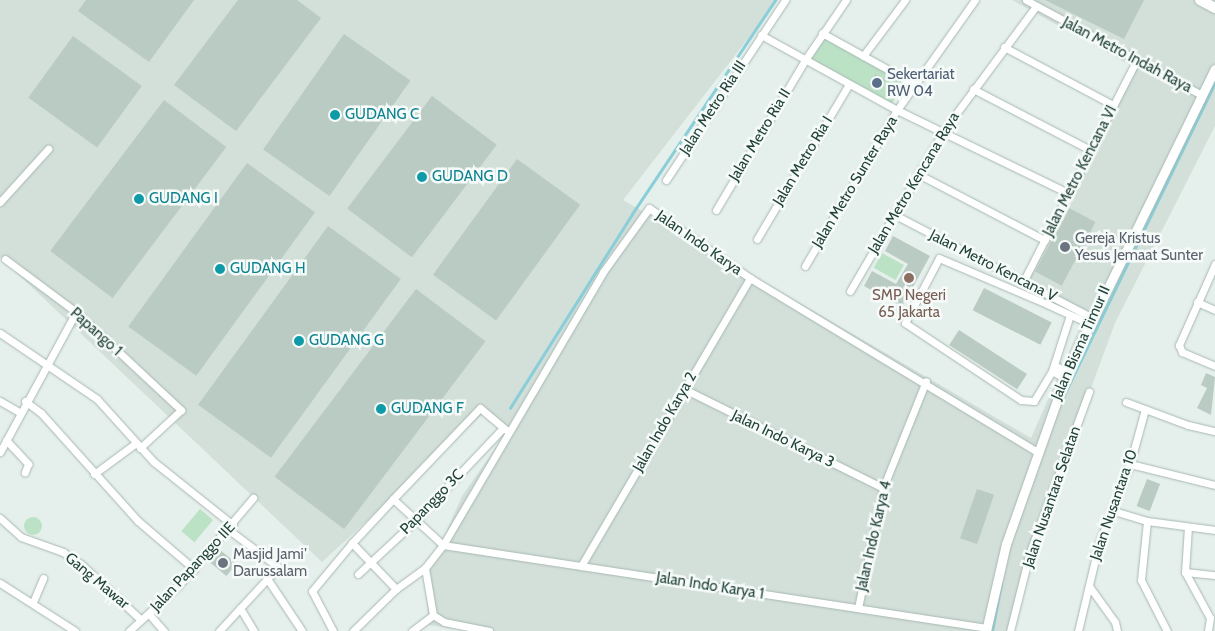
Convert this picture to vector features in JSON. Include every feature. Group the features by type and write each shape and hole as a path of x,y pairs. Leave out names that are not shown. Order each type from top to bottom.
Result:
{"main road":[{"path":"1200,0 1215,8"}],"street":[{"name":"Jalan Metro Ria III","path":"666,180 785,0"},
{"name":"Jalan Metro Ria II","path":"716,210 805,60 846,0"},
{"path":"864,56 905,0"},
{"name":"Jalan Metro Sunter Raya","path":"804,266 897,110 975,0"},
{"name":"Jalan Metro Indah Raya","path":"1026,0 1202,95"},
{"name":"Jalan Metro Kencana Raya","path":"850,291 944,130 1036,6"},
{"path":"822,33 914,84"},
{"path":"761,35 897,110 944,130 1068,193"},
{"path":"1004,47 1113,105"},
{"name":"Jalan Metro Kencana VI","path":"1023,282 1136,60"},
{"name":"Jalan Bisma Timur II","path":"986,629 1003,554 1036,451 1065,375 1090,320 1215,69"},
{"name":"Jalan Metro Ria I","path":"756,239 849,84"},
{"path":"973,89 1090,150"},
{"path":"0,202 48,148"},
{"path":"918,174 1045,240"},
{"name":"Jalan Indo Karya","path":"353,631 396,589 424,568 443,545 506,431 603,272 649,208 750,278 926,381 1036,451"},
{"name":"Jalan Metro Kencana V","path":"895,215 1023,282 1090,320"},
{"path":"1070,315 1053,368 1036,399 1021,400 907,327 906,316 939,258 1070,315 1090,320"},
{"name":"Papango 1","path":"6,259 76,312 181,410 138,445"},
{"path":"1215,264 1197,302 1180,348 1215,366"},
{"name":"Jalan Indo Karya 2","path":"581,566 750,278"},
{"path":"1197,302 1215,310"},
{"path":"0,452 19,412 76,312"},
{"path":"0,333 97,399 170,477 276,565 277,570 219,631"},
{"path":"1053,368 1065,375"},
{"name":"Jalan Indo Karya 4","path":"858,608 883,488 926,381"},
{"name":"Jalan Indo Karya 3","path":"684,389 883,488"},
{"name":"Jalan Nusantara Selatan","path":"1010,631 1030,552 1089,392"},
{"path":"0,401 19,412"},
{"path":"25,401 41,413 138,521 194,569"},
{"path":"1126,402 1215,431"},
{"path":"333,631 312,591 352,543 480,408 506,431"},
{"name":"Jalan Nusantara 10","path":"1078,631 1099,544 1114,511 1130,464 1145,409"},
{"name":"Papanggo 3C","path":"358,574 416,521 506,431"},
{"path":"6,440 28,464 25,472"},
{"path":"94,474 138,445"},
{"path":"1130,464 1215,485"},
{"name":"Jalan Papanggo IIE","path":"129,631 149,614 194,569 231,527 253,498"},
{"name":"Jalan Indo Karya 1","path":"393,499 435,540 443,545 986,629"},
{"path":"1114,511 1147,521 1215,530"},
{"name":"Gang Mawar","path":"0,518 21,537 63,552 81,564 140,620"},
{"path":"1147,521 1141,580 1168,631"},
{"path":"1188,527 1186,572 1212,618 1208,631"},
{"path":"352,543 396,589"},
{"path":"424,568 433,615 444,622 476,630 489,631"},
{"path":"1186,572 1215,575"},
{"path":"33,602 43,578"},
{"path":"268,580 302,631"},
{"path":"0,583 33,602 75,631"},
{"path":"1089,586 1115,622 1117,631"},
{"path":"240,608 254,631"},
{"path":"149,614 164,631"},
{"path":"412,631 433,615"}],"shaded area":[{"path":"0,0 778,0 623,200 1031,438 1087,311 1027,280 1135,68 1012,0 1215,0 1215,126 1115,323 1028,559 1011,631 471,631 429,625 425,580 462,496 506,433 485,412 322,562 0,257"}],"green space":[{"path":"822,36 904,82 891,105 809,60"},
{"path":"882,253 904,265 896,280 874,268"},
{"path":"200,509 213,520 194,542 181,531"},
{"path":"33,517 39,520 42,526 39,532 33,535 27,532 24,526 27,520"}],"building":[{"path":"86,0 194,0 149,62 78,11"},
{"path":"238,0 297,0 321,18 236,131 174,85"},
{"path":"1045,0 1144,0 1124,39"},
{"name":"GUDANG C","path":"344,34 410,80 329,196 263,150"},
{"path":"73,36 142,86 97,147 28,97"},
{"name":"Sekertariat RW 04","path":"875,74 885,80 878,91 869,86"},
{"name":"GUDANG D","path":"432,96 497,145 412,257 347,209"},
{"name":"GUDANG I","path":"164,100 226,147 113,298 50,251"},
{"path":"517,159 580,205 496,321 433,275"},
{"name":"GUDANG H","path":"247,163 315,212 196,376 128,326"},
{"name":"Gereja Kristus Yesus Jemaat Sunter","path":"1069,208 1095,222 1062,286 1035,272"},
{"name":"GUDANG G","path":"328,226 401,279 271,458 198,405"},
{"name":"SMP Negeri 65 Jakarta","path":"893,236 930,256 902,307 864,286 872,271 896,284 908,264 885,251"},
{"path":"984,288 1052,323 1040,345 973,310"},
{"name":"GUDANG F","path":"416,289 485,341 344,529 275,477"},
{"path":"959,330 1027,374 1017,389 949,345"},
{"path":"1206,373 1215,377 1211,415 1197,408 1207,388 1201,385"},
{"path":"1147,479 1160,484 1150,511 1137,506"},
{"path":"977,489 994,495 977,544 960,538"},
{"name":"Masjid Jami' Darussalam","path":"219,549 237,564 226,576 209,561"}],"waterway":[{"path":"510,408 632,214 775,0"},
{"path":"1061,401 1215,82"},
{"path":"992,631 1001,583"}],"place":[{"name":"Sekertariat RW 04","path":"877,83"},
{"name":"GUDANG C","path":"335,115"},
{"name":"GUDANG D","path":"422,177"},
{"name":"GUDANG I","path":"139,199"},
{"name":"Gereja Kristus Yesus Jemaat Sunter","path":"1065,247"},
{"name":"GUDANG H","path":"220,269"},
{"name":"SMP Negeri 65 Jakarta","path":"909,278"},
{"name":"GUDANG G","path":"299,341"},
{"name":"GUDANG F","path":"381,409"},
{"name":"Masjid Jami' Darussalam","path":"223,563"}]}
